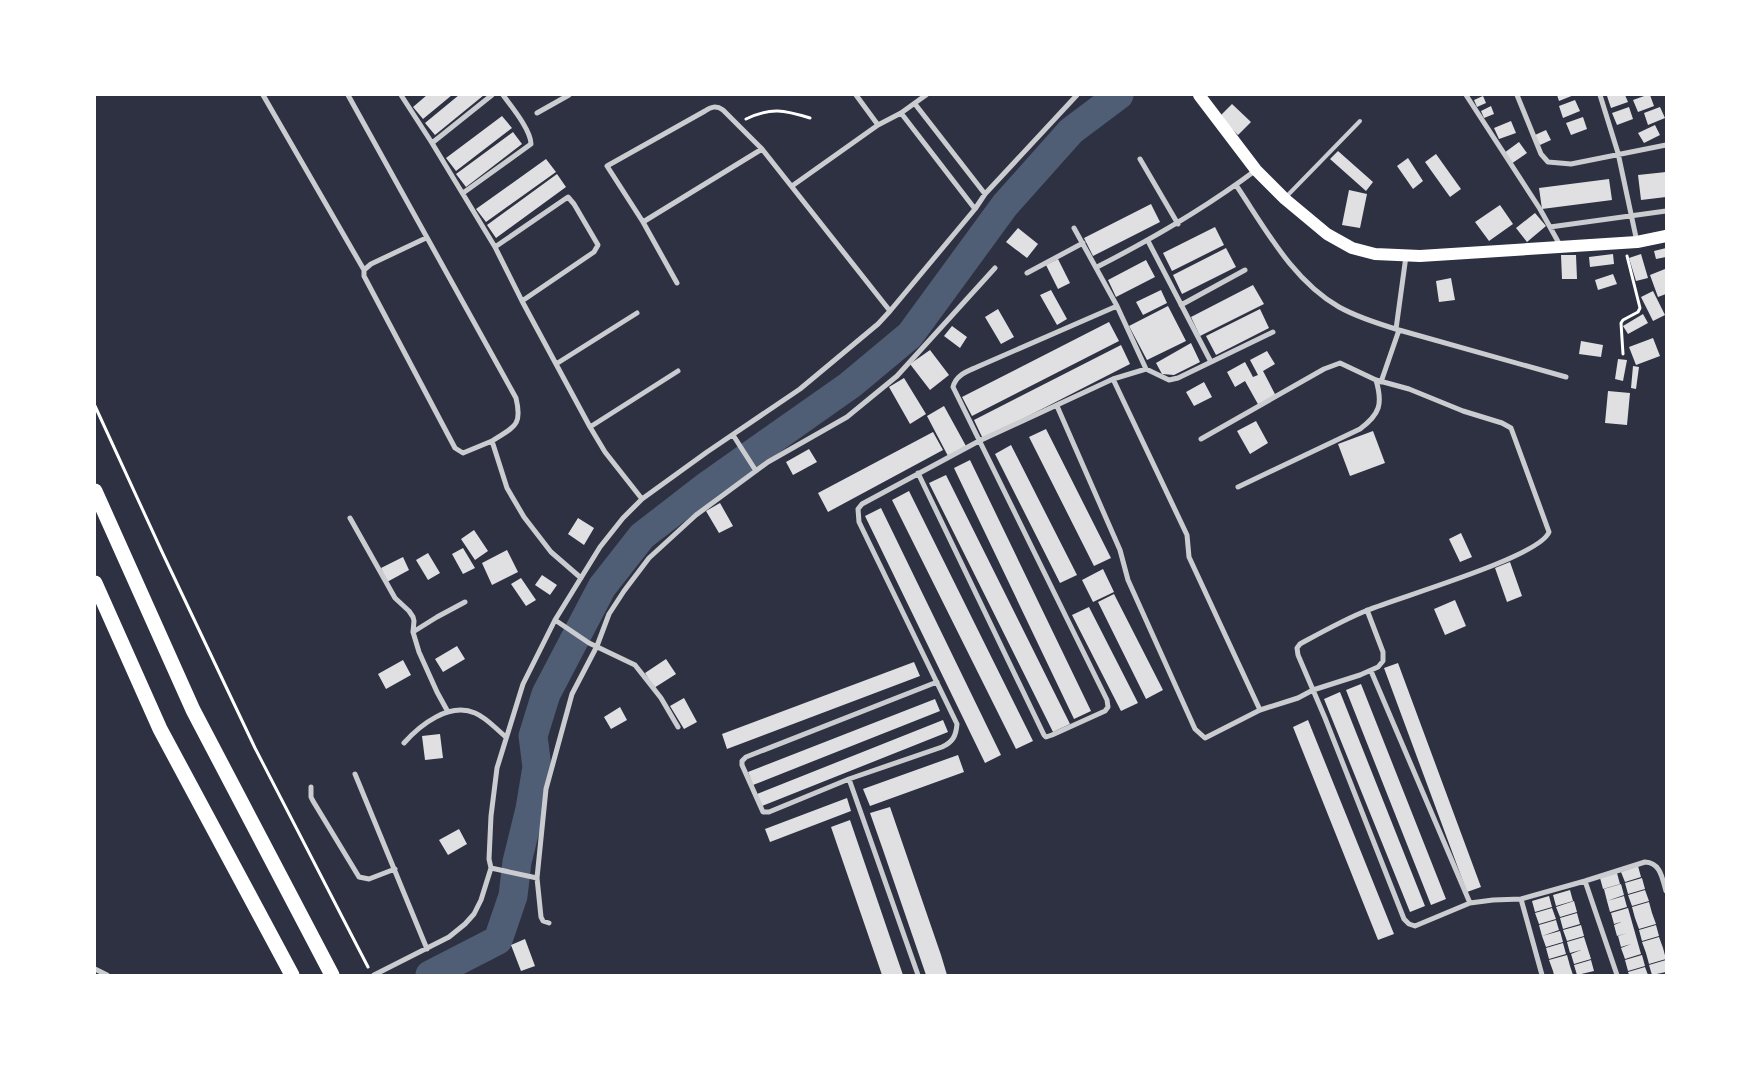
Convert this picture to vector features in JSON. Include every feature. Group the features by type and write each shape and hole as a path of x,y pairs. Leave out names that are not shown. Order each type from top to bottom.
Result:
{"highway":[{"path":"95,492 193,710 332,975"},
{"path":"95,583 160,729 292,975"}],"main road":[{"path":"1199,95 1256,170 1285,199 1327,234 1352,248 1375,254 1406,256 1465,254 1630,242 1666,236"}],"street":[{"path":"263,95 364,270 364,276 455,448 463,452 492,440 516,425 520,413 516,398 348,95"},
{"path":"401,95 495,247 590,427 605,452 642,499"},
{"path":"432,143 492,95"},
{"path":"463,193 531,144 526,128 503,95"},
{"path":"537,112 569,95"},
{"path":"856,95 878,125"},
{"path":"792,186 878,125 901,113 926,95"},
{"path":"373,975 449,937 466,924 474,914 481,900 491,868 489,859 490,816 497,768 523,684 555,620 600,547 623,518 642,499 800,389 878,324 975,209 985,194 1078,95"},
{"path":"1466,95 1562,247"},
{"path":"1600,95 1618,154 1632,217 1630,242"},
{"path":"1518,96 1541,154 1548,162 1570,164 1666,145"},
{"path":"915,104 985,194"},
{"path":"677,283 643,222 608,168 608,164 712,107 720,108 762,149 890,311"},
{"path":"901,113 975,209"},
{"path":"643,222 762,149"},
{"path":"1140,160 1178,224"},
{"path":"1097,267 1178,224 1256,170"},
{"path":"1236,185 1300,275 1319,293 1339,307 1398,330 1566,377"},
{"path":"495,247 568,197 598,245 594,252 522,301"},
{"path":"1550,228 1666,211"},
{"path":"1074,228 1117,306 1146,369 1169,380 1178,378 1273,332"},
{"path":"364,270 371,264 426,238"},
{"path":"1148,241 1211,362"},
{"path":"1026,273 1083,243"},
{"path":"1238,487 1360,429 1376,414 1380,394 1379,381 1398,330 1406,256"},
{"path":"549,923 543,921 541,917 537,878 546,789 572,694 597,646 610,614 649,558 696,514 754,468 847,417 897,376 995,268"},
{"path":"1181,305 1245,270"},
{"path":"918,473 1042,733 1048,737 1105,711 1108,707 1106,700 953,387 954,382 960,376 1117,306"},
{"path":"556,364 637,313"},
{"path":"1201,439 1331,366 1340,363 1379,381 1409,389 1463,411 1509,426 1549,532 1546,538 1538,545 1482,571 1367,610 1300,644 1297,648 1298,655 1404,919 1410,924 1415,926 1470,903 1521,899 1645,862 1655,864 1659,869 1666,891"},
{"path":"937,682 754,754 742,761 742,765 763,812 769,812 849,780 942,747 949,744 954,738 957,724 937,682 859,522 858,509 862,504 979,441 1113,379 1146,369"},
{"path":"590,427 678,371"},
{"path":"1113,379 1187,535 1189,557 1260,710"},
{"path":"1056,406 1120,550 1128,580 1195,729 1205,738 1260,710 1298,698 1313,690 1378,667 1382,661 1383,652 1367,610"},
{"path":"733,434 754,468"},
{"path":"492,440 507,488 524,518 551,552 581,578"},
{"path":"350,518 395,598 413,617 413,632 419,652 448,712"},
{"path":"413,632 437,616 465,602"},
{"path":"555,620 589,643 635,665 661,698 678,727"},
{"path":"1371,671 1470,903"},
{"path":"404,743 424,724 448,712 462,710 481,716 506,738"},
{"path":"355,774 427,949"},
{"path":"849,780 918,975"},
{"path":"311,787 313,801 359,877 369,878 395,869"},
{"path":"491,868 537,878"},
{"path":"1585,881 1616,975"},
{"path":"1521,899 1542,975"},
{"path":"95,970 107,975"}],"lane":[{"path":"1285,199 1360,121"}],"path":[{"path":"736,124 759,112 776,109 810,118"},
{"path":"1623,354 1621,323 1638,312 1640,308 1630,242"},
{"path":"95,406 255,748 373,975"}],"building":[{"path":"427,95 452,95 423,119 413,107"},
{"path":"459,95 484,95 435,135 425,123"},
{"path":"1557,95 1574,95 1559,101"},
{"path":"1625,95 1628,102 1611,108 1607,96"},
{"path":"1650,95 1654,106 1638,112 1633,100"},
{"path":"1483,96 1486,103 1477,107 1474,100"},
{"path":"1575,100 1580,111 1563,118 1559,106"},
{"path":"1232,104 1251,122 1238,135 1219,117"},
{"path":"1491,106 1494,114 1484,118 1481,111"},
{"path":"1629,107 1633,119 1617,125 1612,113"},
{"path":"1660,107 1665,118 1648,125 1644,113"},
{"path":"502,116 512,128 456,171 446,158"},
{"path":"1583,117 1587,129 1571,135 1566,123"},
{"path":"1511,121 1516,133 1499,139 1494,128"},
{"path":"1655,125 1660,135 1644,143 1638,133"},
{"path":"1546,130 1551,140 1540,145 1535,135"},
{"path":"513,132 522,144 466,187 456,174"},
{"path":"1519,142 1527,153 1511,164 1504,153"},
{"path":"1338,151 1373,182 1366,191 1330,159"},
{"path":"1436,154 1461,189 1450,197 1425,162"},
{"path":"1408,158 1423,181 1413,189 1397,166"},
{"path":"546,159 556,172 486,222 476,209"},
{"path":"1666,172 1666,197 1641,200 1638,175"},
{"path":"557,174 566,187 496,238 487,225"},
{"path":"1609,179 1612,200 1542,209 1539,188"},
{"path":"1349,190 1367,194 1360,228 1342,225"},
{"path":"1151,204 1160,222 1093,256 1084,238"},
{"path":"1500,205 1513,224 1489,241 1475,222"},
{"path":"1535,213 1546,226 1527,242 1516,228"},
{"path":"1215,227 1224,245 1172,271 1163,253"},
{"path":"1018,228 1038,244 1027,258 1006,242"},
{"path":"1226,248 1236,267 1182,294 1173,275"},
{"path":"1666,248 1666,257 1656,259 1654,251"},
{"path":"1613,254 1614,264 1590,267 1589,257"},
{"path":"1641,254 1648,278 1636,281 1629,258"},
{"path":"1561,255 1576,255 1577,279 1562,279"},
{"path":"1058,259 1070,283 1058,289 1046,265"},
{"path":"1146,260 1155,277 1116,297 1108,280"},
{"path":"1665,269 1666,294 1658,297 1650,275"},
{"path":"1613,274 1617,284 1598,290 1595,280"},
{"path":"1451,278 1455,300 1439,302 1436,281"},
{"path":"1253,285 1264,304 1200,336 1191,317"},
{"path":"1051,290 1067,319 1057,325 1040,295"},
{"path":"1161,290 1167,303 1143,315 1136,302"},
{"path":"1653,291 1665,315 1653,321 1641,297"},
{"path":"1168,306 1186,341 1147,360 1129,326"},
{"path":"998,309 1014,337 1001,344 985,317"},
{"path":"1260,309 1269,328 1216,355 1206,336"},
{"path":"1643,314 1648,323 1628,334 1623,326"},
{"path":"1109,322 1119,341 972,416 962,397"},
{"path":"952,326 967,337 960,348 944,336"},
{"path":"1653,338 1660,356 1636,365 1629,347"},
{"path":"1581,341 1603,345 1601,357 1579,354"},
{"path":"1191,343 1200,362 1174,375 1162,374 1156,363"},
{"path":"1121,345 1130,364 983,439 974,420"},
{"path":"930,350 949,375 930,390 910,364"},
{"path":"1267,351 1275,364 1263,371 1276,396 1259,406 1245,381 1235,387 1227,372 1245,362 1253,377 1258,375 1250,360"},
{"path":"1618,359 1627,360 1623,381 1615,379"},
{"path":"1633,366 1639,367 1636,389 1631,388"},
{"path":"904,378 926,414 910,424 889,387"},
{"path":"1204,382 1212,397 1194,406 1186,392"},
{"path":"1608,391 1630,393 1627,425 1605,423"},
{"path":"944,406 966,446 948,456 927,416"},
{"path":"1256,421 1268,443 1250,454 1237,431"},
{"path":"1046,429 1111,558 1094,566 1029,437"},
{"path":"1373,431 1385,463 1350,476 1338,444"},
{"path":"933,432 943,450 828,512 818,493"},
{"path":"1011,445 1077,575 1060,583 995,454"},
{"path":"809,449 817,462 793,475 786,462"},
{"path":"970,460 1091,711 1074,719 954,468"},
{"path":"946,475 1070,724 1053,732 929,483"},
{"path":"909,491 1033,741 1016,749 892,500"},
{"path":"720,503 733,526 719,533 706,511"},
{"path":"881,508 1001,755 985,763 865,516"},
{"path":"578,518 594,528 584,545 568,534"},
{"path":"474,530 488,551 475,560 461,539"},
{"path":"1461,533 1472,557 1460,562 1449,539"},
{"path":"463,548 475,568 463,574 452,554"},
{"path":"507,550 518,572 492,585 482,563"},
{"path":"428,553 440,573 428,580 416,560"},
{"path":"403,557 409,570 387,582 381,568"},
{"path":"1510,562 1522,596 1507,602 1495,568"},
{"path":"1103,569 1114,592 1093,602 1082,580"},
{"path":"542,575 557,585 550,595 535,585"},
{"path":"521,578 536,600 526,606 511,584"},
{"path":"1114,594 1163,690 1146,699 1098,602"},
{"path":"1455,600 1466,626 1445,635 1434,609"},
{"path":"1089,607 1138,703 1121,711 1072,615"},
{"path":"457,646 465,659 443,672 435,659"},
{"path":"666,659 676,674 654,688 645,673"},
{"path":"403,660 411,675 386,689 378,674"},
{"path":"914,662 920,676 727,749 722,734"},
{"path":"1398,663 1481,887 1467,892 1384,668"},
{"path":"1361,684 1446,899 1431,905 1346,690"},
{"path":"1340,692 1425,906 1410,912 1324,699"},
{"path":"684,698 697,722 684,729 670,706"},
{"path":"935,699 940,711 753,785 748,772"},
{"path":"620,707 627,720 611,729 604,717"},
{"path":"943,720 948,732 762,806 757,794"},
{"path":"1308,720 1394,934 1378,940 1293,727"},
{"path":"440,734 443,758 425,760 422,736"},
{"path":"958,755 964,772 870,806 863,789"},
{"path":"847,798 851,811 770,842 765,829"},
{"path":"890,807 947,975 926,975 870,813"},
{"path":"850,820 903,975 882,975 831,827"},
{"path":"459,829 467,844 448,855 439,840"},
{"path":"1638,866 1641,877 1625,882 1621,872"},
{"path":"1617,873 1620,884 1603,889 1600,878"},
{"path":"1642,878 1645,889 1628,894 1625,883"},
{"path":"1621,884 1624,895 1607,901 1604,889"},
{"path":"1570,890 1573,901 1556,906 1553,895"},
{"path":"1645,890 1649,901 1632,906 1628,895"},
{"path":"1549,896 1552,907 1535,912 1532,901"},
{"path":"1624,896 1627,907 1610,912 1607,901"},
{"path":"1574,901 1577,912 1560,917 1556,907"},
{"path":"1649,902 1652,913 1635,918 1632,907"},
{"path":"1552,908 1556,919 1539,924 1535,913"},
{"path":"1628,908 1641,954 1625,959 1621,948 1631,944 1621,947 1618,936 1627,933 1617,936 1614,925 1621,922 1614,924 1611,913"},
{"path":"1577,913 1580,924 1563,929 1560,918"},
{"path":"1652,913 1656,924 1639,929 1635,918"},
{"path":"1556,920 1559,930 1542,936 1539,925"},
{"path":"1581,925 1584,936 1567,941 1563,930"},
{"path":"1656,925 1659,936 1642,941 1639,930"},
{"path":"1560,931 1563,942 1546,947 1542,936"},
{"path":"1584,937 1591,959 1574,964 1571,954 1581,950 1570,953 1567,942"},
{"path":"1659,937 1663,948 1646,953 1642,942"},
{"path":"525,939 535,966 521,971 511,945"},
{"path":"1563,943 1566,954 1549,959 1546,948"},
{"path":"1663,948 1666,959 1649,964 1646,953"},
{"path":"1567,955 1570,966 1553,971 1549,960"},
{"path":"1642,955 1645,966 1628,971 1625,960"},
{"path":"1591,960 1594,971 1577,975 1574,965"},
{"path":"1666,960 1666,972 1652,975 1649,965"},
{"path":"1570,966 1573,975 1554,975 1553,971"},
{"path":"1645,967 1648,975 1629,975 1628,972"}],"waterway":[{"path":"430,975 498,940 513,896 517,862 530,809 537,767 533,736 546,694 602,587 642,536 708,485 850,385 910,335 1005,205 1071,131 1119,95"}]}
